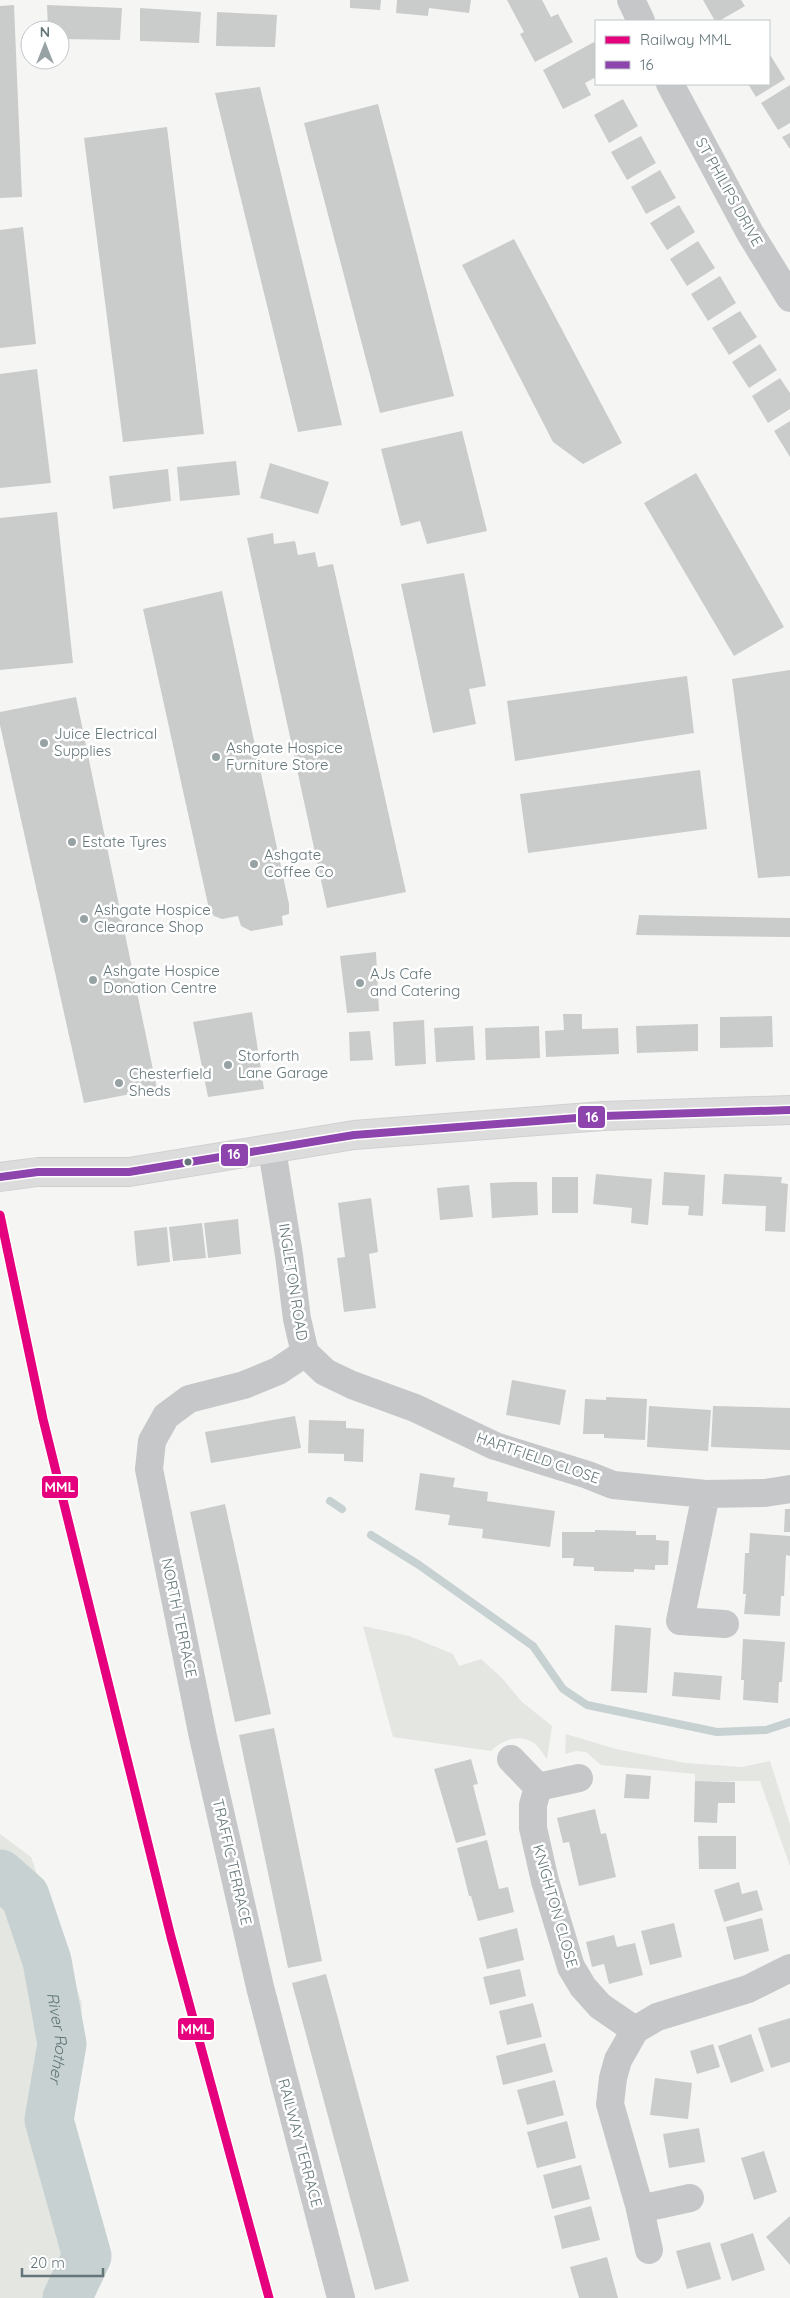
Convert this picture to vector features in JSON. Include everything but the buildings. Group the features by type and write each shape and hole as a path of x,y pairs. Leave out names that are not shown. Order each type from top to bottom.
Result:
{"street":[{"path":"631,0 641,20"},
{"name":"ST PHILIPS DRIVE","path":"671,85 750,233 790,298"},
{"path":"0,1177 38,1172 129,1172 354,1136 603,1116 790,1110"},
{"name":"INGLETON ROAD","path":"156,1500 149,1469 152,1441 166,1416 189,1399 244,1385 278,1371 305,1353 297,1319 272,1150"},
{"name":"HARTFIELD CLOSE","path":"305,1353 326,1372 352,1385 415,1408 495,1446 588,1475 613,1485 706,1494 765,1493 790,1489"},
{"path":"706,1494 680,1621 725,1624"},
{"name":"NORTH TERRACE","path":"156,1500 204,1737"},
{"name":"TRAFFIC TERRACE","path":"204,1737 260,1987"},
{"path":"511,1759 538,1787 579,1778"},
{"name":"KNIGHTON CLOSE","path":"538,1787 532,1805 533,1828 545,1881 570,1967 583,1987 600,2006 635,2030"},
{"path":"649,2250 640,2210 610,2104 613,2078 618,2060 635,2030 657,2017 748,1989 790,1968"},
{"name":"RAILWAY TERRACE","path":"260,1987 341,2298"},
{"path":"640,2210 690,2198"}],"shaded area":[{"path":"363,1626 409,1636 453,1654 459,1666 481,1659 502,1678 522,1702 552,1726 547,1759 534,1743 523,1738 506,1741 491,1751 393,1737"},
{"path":"566,1734 616,1749 685,1763 742,1767 770,1761 790,1824 790,1866 760,1781 695,1781 695,1774 601,1765 586,1752 576,1751 565,1754"},
{"path":"0,1834 31,1857 82,2004 78,2077 64,2115 100,2250 82,2298 0,2298"}],"waterway":[{"path":"330,1501 342,1509"},
{"path":"371,1535 419,1565 533,1646 563,1689 587,1705 717,1732 766,1730 790,1722"},
{"name":"River Rother","path":"0,1874 25,1896 47,1961 62,2044 49,2120 87,2256 67,2298"}],"rail line":[{"name":"MML","path":"0,1215 43,1419 171,1937 269,2298"}],"transit line":[{"name":"16","path":"0,1177 38,1172 129,1172 354,1135 603,1116 790,1110"}],"place":[{"name":"Juice Electrical Supplies","path":"44,743"},
{"name":"Ashgate Hospice Furniture Store","path":"216,757"},
{"name":"Estate Tyres","path":"72,842"},
{"name":"Ashgate Coffee Co","path":"254,864"},
{"name":"Ashgate Hospice Clearance Shop","path":"84,919"},
{"name":"Ashgate Hospice Donation Centre","path":"93,980"},
{"name":"AJs Cafe and Catering","path":"360,983"},
{"name":"Storforth Lane Garage","path":"228,1065"},
{"name":"Chesterfield Sheds","path":"119,1083"}]}
